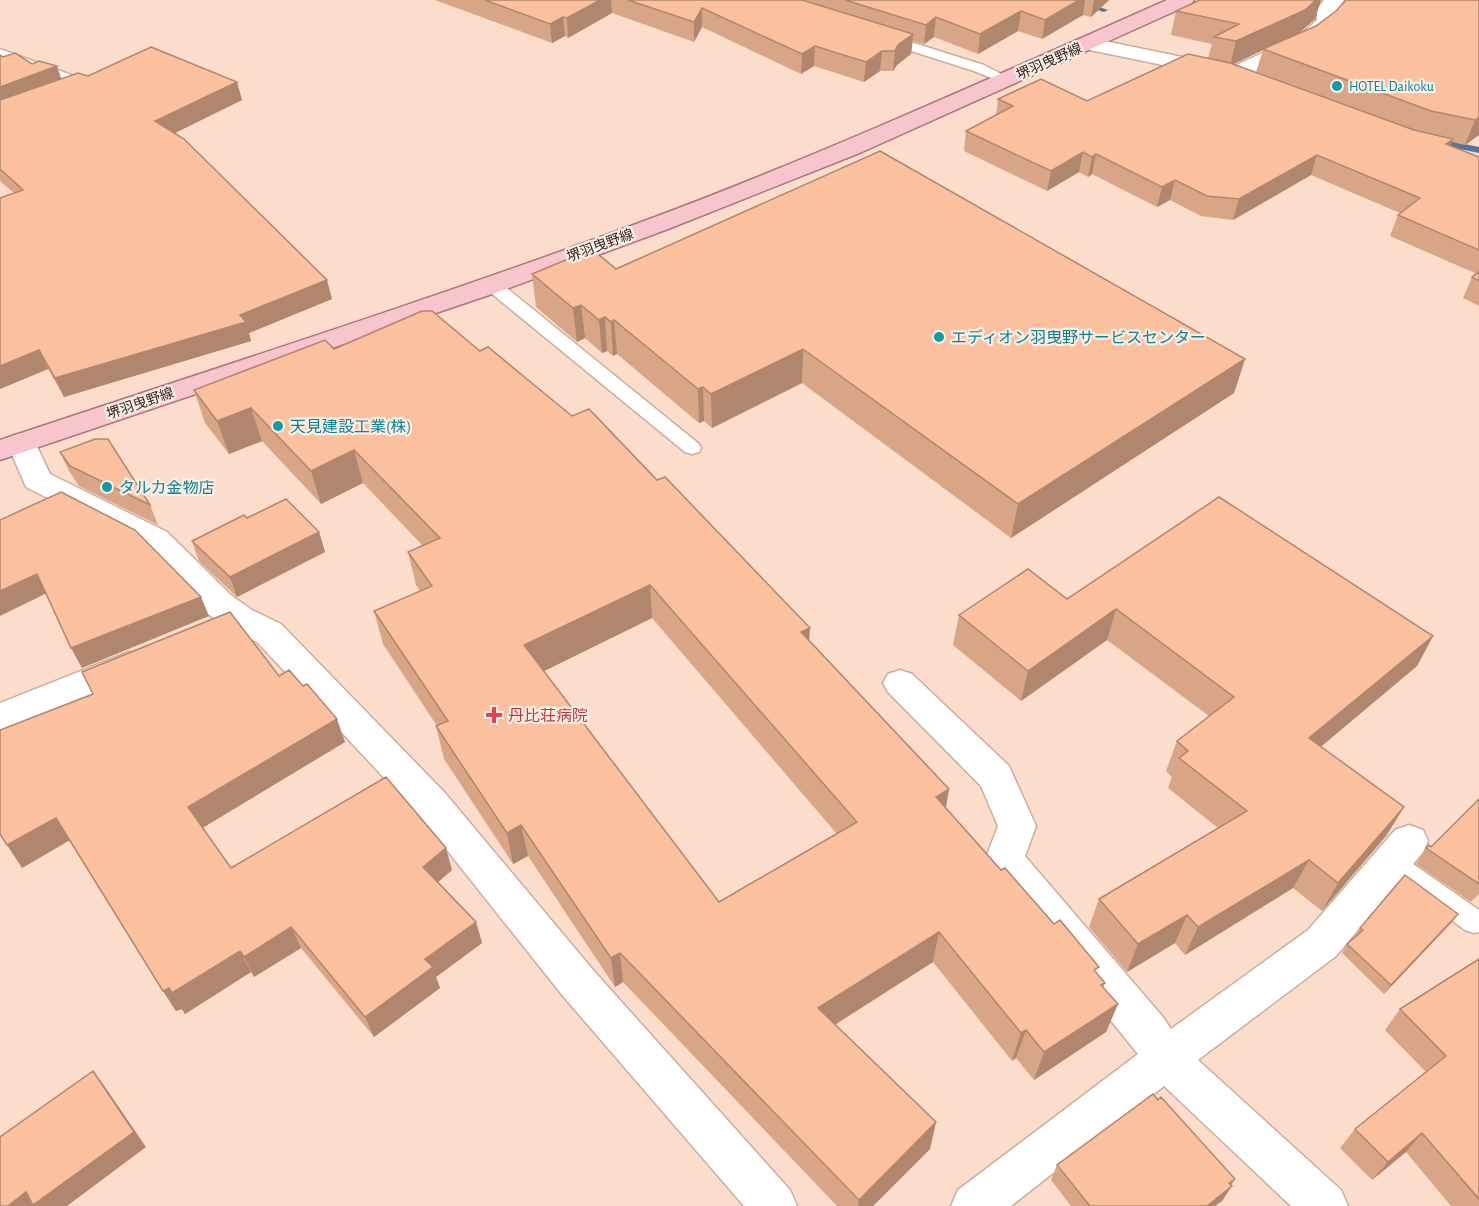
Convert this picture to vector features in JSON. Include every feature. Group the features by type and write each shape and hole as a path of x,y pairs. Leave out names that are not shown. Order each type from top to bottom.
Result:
{"main road":[{"name":"堺羽曳野線","path":"11,446 492,285 659,224 843,151 1184,0"}],"street":[{"path":"1232,75 1316,34 1327,22 1327,9 1334,0"},
{"path":"1089,44 1232,75 1257,83"},
{"path":"11,446 37,480 156,540 220,605 224,626 269,633 432,804 578,984 774,1206"},
{"path":"0,718 153,655"},
{"path":"900,683 996,777 1017,826 1004,860 1147,1030 1165,1059 1325,1206"},
{"path":"974,1206 1165,1059 1322,943 1400,852"}],"lane":[{"path":"869,33 979,68 1006,80"},
{"path":"0,53 83,84 62,92"},
{"path":"492,285 692,448"},
{"path":"1400,852 1474,922 1479,921"}],"building":[{"path":"485,0 600,0 567,18 563,17 550,24"},
{"path":"628,0 802,0 913,34 898,45 895,51 882,51 866,62 815,46 802,54 702,8 694,22"},
{"path":"845,0 1079,0 1045,20 1021,11 980,34 936,17 926,25"},
{"path":"1200,0 1316,0 1305,10 1236,41 1214,37 1239,24 1176,11"},
{"path":"1346,0 1479,0 1479,117 1475,120 1431,111 1263,49 1316,26"},
{"path":"151,47 237,82 155,121 184,139 327,280 240,315 246,322 55,378 39,350 0,366 0,198 23,190 0,169 0,100 78,73 88,76"},
{"path":"15,53 32,64 39,61 57,66 0,87 0,55 3,57"},
{"path":"1188,54 1230,63 1414,130 1453,139 1446,144 1479,157 1479,250 1398,215 1420,198 1317,155 1239,199 1207,196 1175,180 1162,187 1096,154 1092,157 1083,152 1051,171 966,131 1013,106 998,99 1041,79 1087,101"},
{"name":"エディオン羽曳野サービスセンター","path":"880,151 1245,359 1018,504 803,349 711,394 703,387 698,389 614,320 611,322 605,317 599,320 581,305 573,308 532,274 592,249 616,269"},
{"path":"1479,272 1479,281 1472,277"},
{"path":"422,311 432,311 480,351 488,347 572,416 589,409 657,480 665,477 810,628 801,632 949,789 936,797 1001,870 1005,868 1054,924 1060,920 1099,967 1094,970 1105,983 1101,985 1118,1004 1044,1052 1026,1030 1021,1033 939,932 818,1008 936,1122 859,1200 620,953 611,958 521,825 507,833 436,726 448,721 374,611 432,586 408,552 440,538 354,450 311,471 251,408 217,421 194,390 325,340 334,349","holes":["650,585 857,822 719,902 524,645"]},
{"path":"95,439 108,439 150,505 70,466 60,452"},
{"path":"61,492 135,530 201,597 71,648 37,574 0,591 0,520"},
{"path":"1219,497 1433,636 1309,738 1404,807 1338,883 1309,860 1198,927 1187,915 1138,944 1099,899 1247,811 1179,758 1188,751 1177,741 1234,697 1116,609 1028,671 959,615 1028,569 1067,599"},
{"path":"286,499 319,532 230,577 192,541 244,515 247,518"},
{"path":"230,612 279,676 289,670 303,686 307,684 337,719 188,807 231,868 386,777 446,848 423,867 476,922 425,959 433,967 365,1017 291,927 244,957 240,951 172,993 169,988 163,991 56,818 7,845 0,834 0,730 93,694 82,672"},
{"path":"1479,799 1479,884 1426,848 1429,845 1431,847"},
{"path":"1405,875 1458,914 1391,985 1347,944 1363,930 1360,928"},
{"path":"1479,959 1479,1199 1422,1133 1388,1162 1355,1129 1446,1056 1400,1009"},
{"path":"93,1071 134,1132 33,1205 26,1192 8,1206 0,1206 0,1137"},
{"path":"1153,1094 1158,1100 1161,1097 1235,1179 1229,1183 1232,1186 1207,1206 1090,1206 1057,1165"}],"waterway":[{"path":"1068,0 1104,10"},
{"path":"1434,141 1479,150"}],"place":[{"name":"HOTEL Daikoku","path":"1337,86"},
{"name":"エディオン羽曳野サービスセンター","path":"939,337"},
{"name":"天見建設工業(株)","path":"278,426"},
{"name":"タルカ金物店","path":"107,487"},
{"name":"丹比荘病院","path":"494,715"}]}
